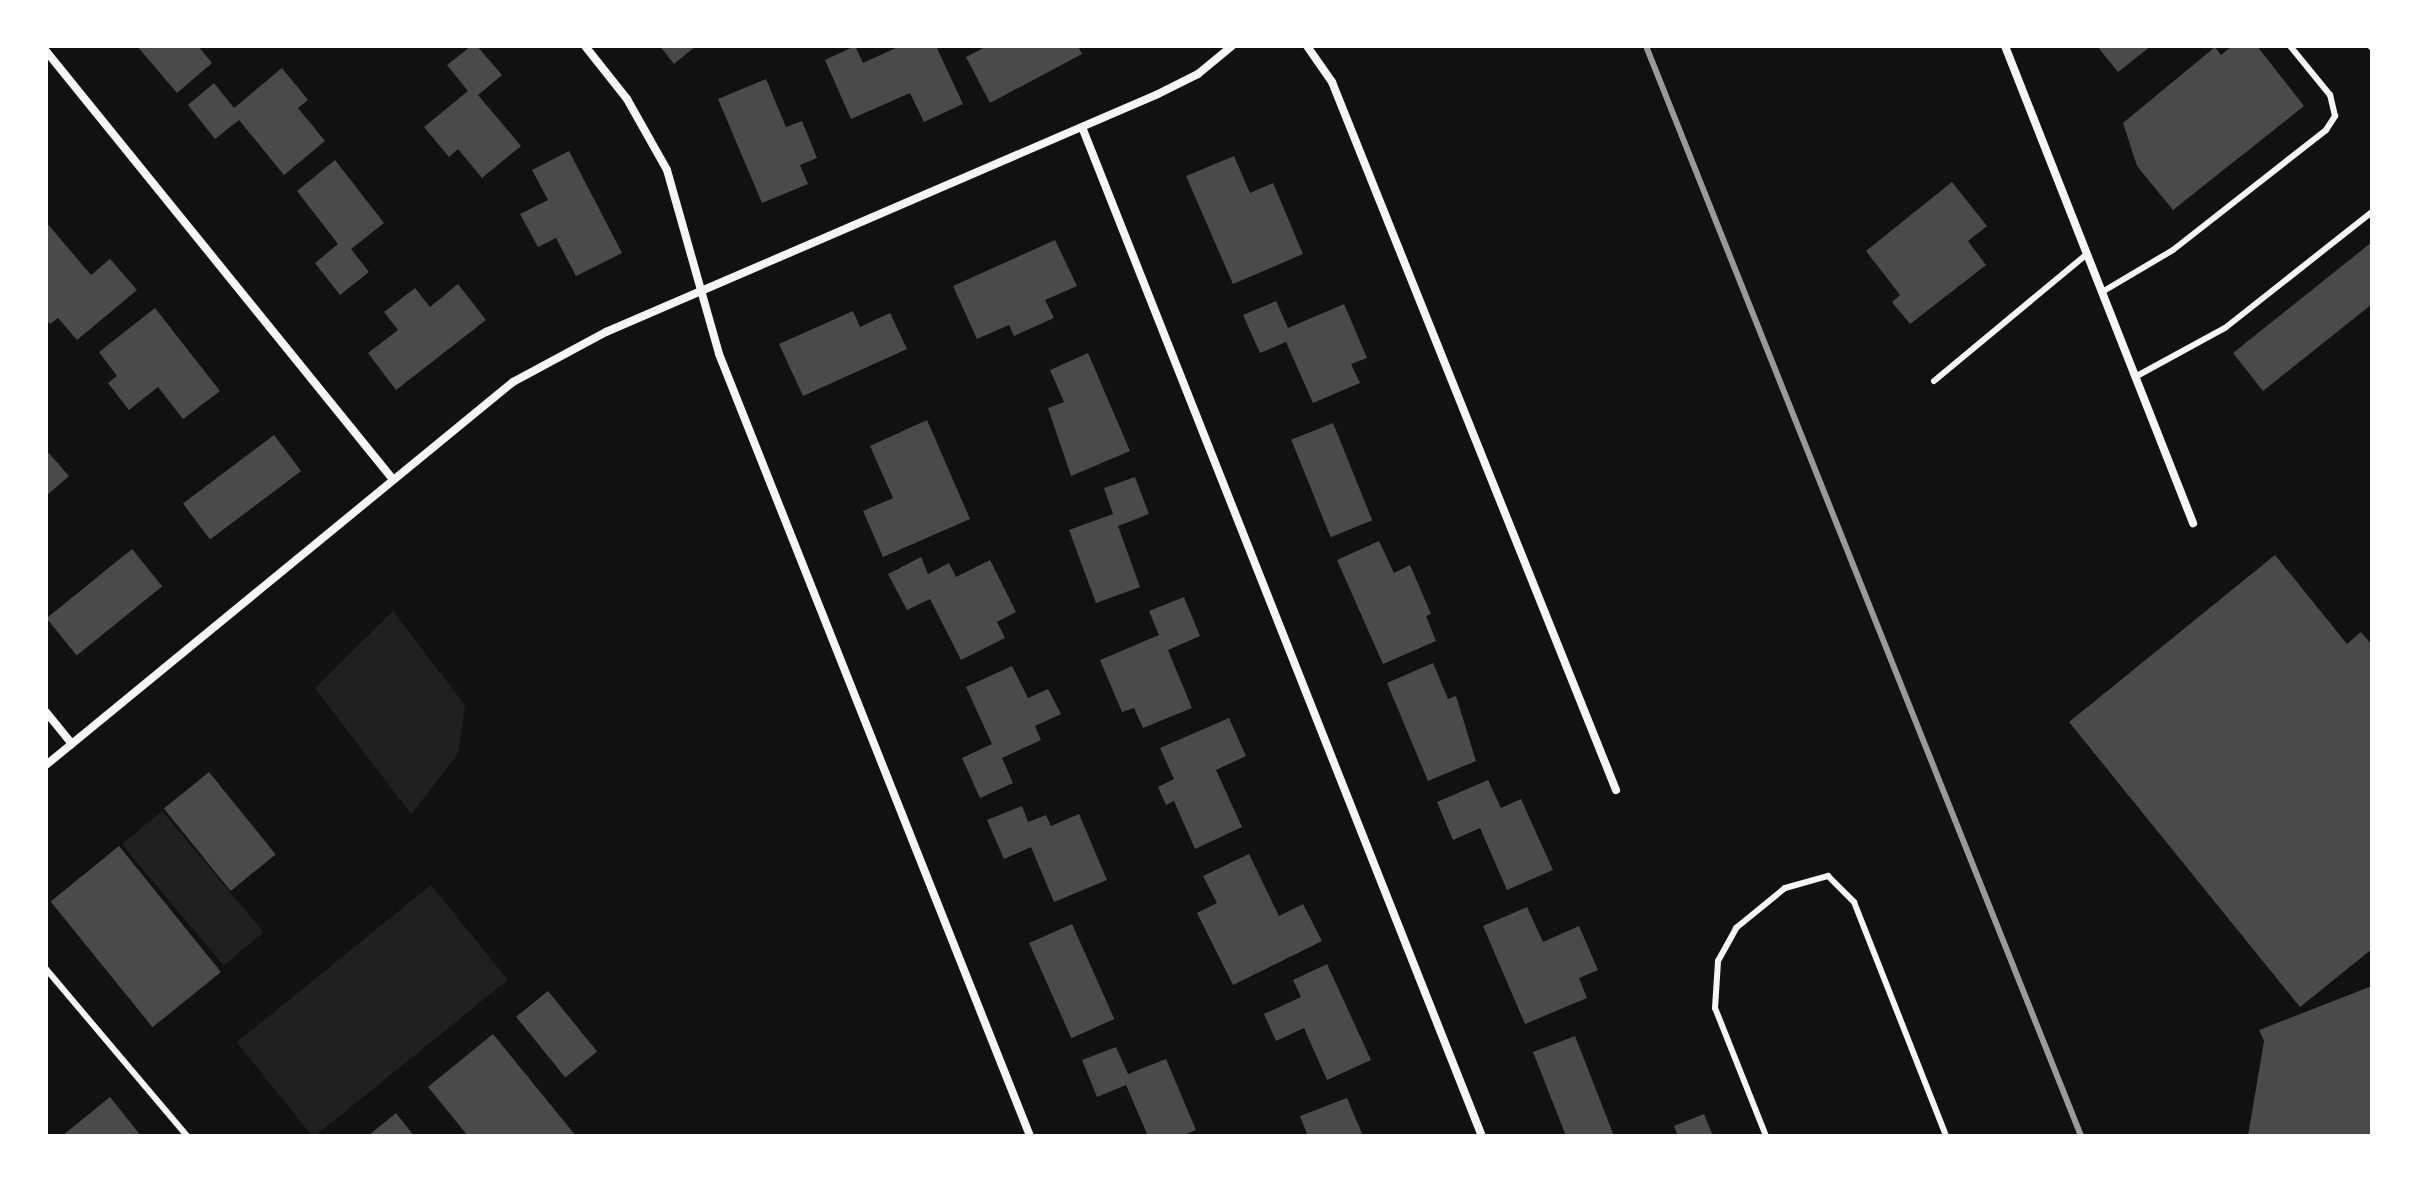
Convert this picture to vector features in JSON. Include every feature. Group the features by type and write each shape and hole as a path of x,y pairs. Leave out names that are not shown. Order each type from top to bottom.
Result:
{"street":[{"path":"585,46 627,99 667,170 719,354 1030,1136"},
{"path":"46,765 391,477 513,382 606,332 1198,74 1232,46"},
{"path":"1307,46 1332,82 1616,790"},
{"path":"2005,46 2193,523"},
{"path":"46,51 391,477"},
{"path":"1082,127 1482,1136"},
{"path":"46,712 72,744"}],"lane":[{"path":"2102,292 2173,250 2326,130 2335,116 2330,95 2290,46"},
{"path":"2135,377 2225,328 2372,212"},
{"path":"1934,381 2087,254"},
{"path":"1766,1136 1715,1008 1718,961 1736,928 1785,888 1828,876 1854,902 1946,1136"},
{"path":"46,969 187,1136"}],"shaded area":[{"path":"393,611 465,705 458,754 411,814 315,688"},
{"path":"162,811 264,932 224,965 122,844"},
{"path":"431,885 508,980 315,1136 237,1042"}],"building":[{"path":"137,46 198,46 212,63 177,93"},
{"path":"471,46 477,46 502,75 478,95 521,146 482,178 458,149 449,157 424,127 468,91 447,65"},
{"path":"660,46 696,46 674,64"},
{"path":"855,46 863,63 900,46 936,46 963,104 924,122 910,93 851,119 825,60"},
{"path":"987,46 1078,46 1082,54 990,103 966,57"},
{"path":"2097,46 2151,46 2118,72"},
{"path":"2232,46 2257,46 2304,106 2173,210 2137,166 2123,123 2215,47 2221,55"},
{"path":"282,68 308,100 298,108 325,141 284,175 239,120 215,139 188,105 214,83 234,108"},
{"path":"766,79 786,127 802,121 817,158 800,165 808,184 762,203 718,99"},
{"path":"569,151 622,253 576,276 556,238 538,247 520,214 548,200 532,170"},
{"path":"1234,156 1250,193 1273,183 1303,254 1233,284 1186,176"},
{"path":"335,160 384,223 351,249 369,272 340,295 315,263 338,244 297,191"},
{"path":"1952,182 1987,226 1968,241 1986,265 1910,324 1892,302 1900,295 1866,251"},
{"path":"46,222 91,275 110,259 137,290 77,340 58,318 50,324 46,319"},
{"path":"1055,240 1077,286 1045,300 1054,318 1014,336 1009,325 977,339 953,286"},
{"path":"2372,242 2372,304 2263,391 2233,353"},
{"path":"458,284 486,320 396,390 368,353 398,330 384,312 415,288 430,307"},
{"path":"1276,301 1288,328 1344,304 1367,358 1351,364 1360,383 1313,403 1286,342 1260,353 1243,315"},
{"path":"155,308 220,391 183,419 158,387 129,410 108,383 117,376 99,352"},
{"path":"853,311 860,327 890,313 907,349 803,396 779,344"},
{"path":"1088,353 1130,451 1071,476 1048,408 1064,402 1050,370"},
{"path":"927,420 970,519 883,557 863,511 893,498 870,446"},
{"path":"1333,423 1372,520 1331,537 1291,440"},
{"path":"274,435 301,471 210,540 183,504"},
{"path":"46,450 69,476 46,496"},
{"path":"1135,477 1149,514 1118,526 1140,587 1096,603 1069,530 1113,514 1104,488"},
{"path":"1379,541 1394,573 1410,565 1431,614 1426,616 1436,641 1383,664 1337,560"},
{"path":"132,549 162,586 77,656 47,618"},
{"path":"2275,555 2347,644 2361,632 2372,645 2372,949 2300,1007 2069,722"},
{"path":"921,557 928,574 949,563 956,577 990,560 1016,612 997,622 1005,638 961,660 930,599 907,610 888,574"},
{"path":"1184,597 1200,636 1168,650 1192,708 1143,728 1134,708 1122,712 1100,660 1159,635 1149,611"},
{"path":"1433,663 1448,699 1456,696 1476,761 1428,781 1387,683"},
{"path":"1012,666 1028,698 1048,689 1061,714 1035,726 1041,740 1002,758 1013,783 980,798 962,758 992,744 966,687"},
{"path":"1229,718 1246,756 1216,770 1242,827 1195,849 1174,801 1166,805 1158,787 1174,779 1160,748"},
{"path":"209,772 276,854 231,891 164,809"},
{"path":"1488,780 1501,808 1521,799 1553,870 1507,890 1480,828 1453,840 1437,802"},
{"path":"1022,806 1028,822 1046,815 1051,826 1079,814 1107,880 1054,902 1031,847 1004,859 987,820"},
{"path":"119,846 221,972 153,1027 51,901"},
{"path":"1249,854 1279,916 1303,904 1322,941 1233,985 1197,913 1217,903 1203,876"},
{"path":"1527,907 1543,942 1579,926 1598,970 1579,978 1587,998 1525,1024 1483,926"},
{"path":"1072,924 1114,1019 1071,1038 1029,943"},
{"path":"1327,964 1371,1060 1327,1080 1304,1028 1276,1041 1264,1014 1301,997 1293,980"},
{"path":"2372,986 2372,1136 2248,1136 2264,1041 2259,1030"},
{"path":"548,991 597,1052 565,1077 516,1017"},
{"path":"493,1034 576,1136 468,1136 428,1087"},
{"path":"1575,1036 1614,1136 1566,1136 1533,1052"},
{"path":"1116,1047 1128,1074 1166,1059 1196,1130 1182,1136 1148,1136 1126,1085 1097,1097 1082,1060"},
{"path":"110,1097 141,1136 62,1136"},
{"path":"1347,1098 1363,1136 1308,1136 1300,1116"},
{"path":"396,1113 414,1136 368,1136"},
{"path":"1704,1114 1713,1136 1678,1136 1674,1126"}],"railway":[{"path":"1646,46 2081,1136"}]}
